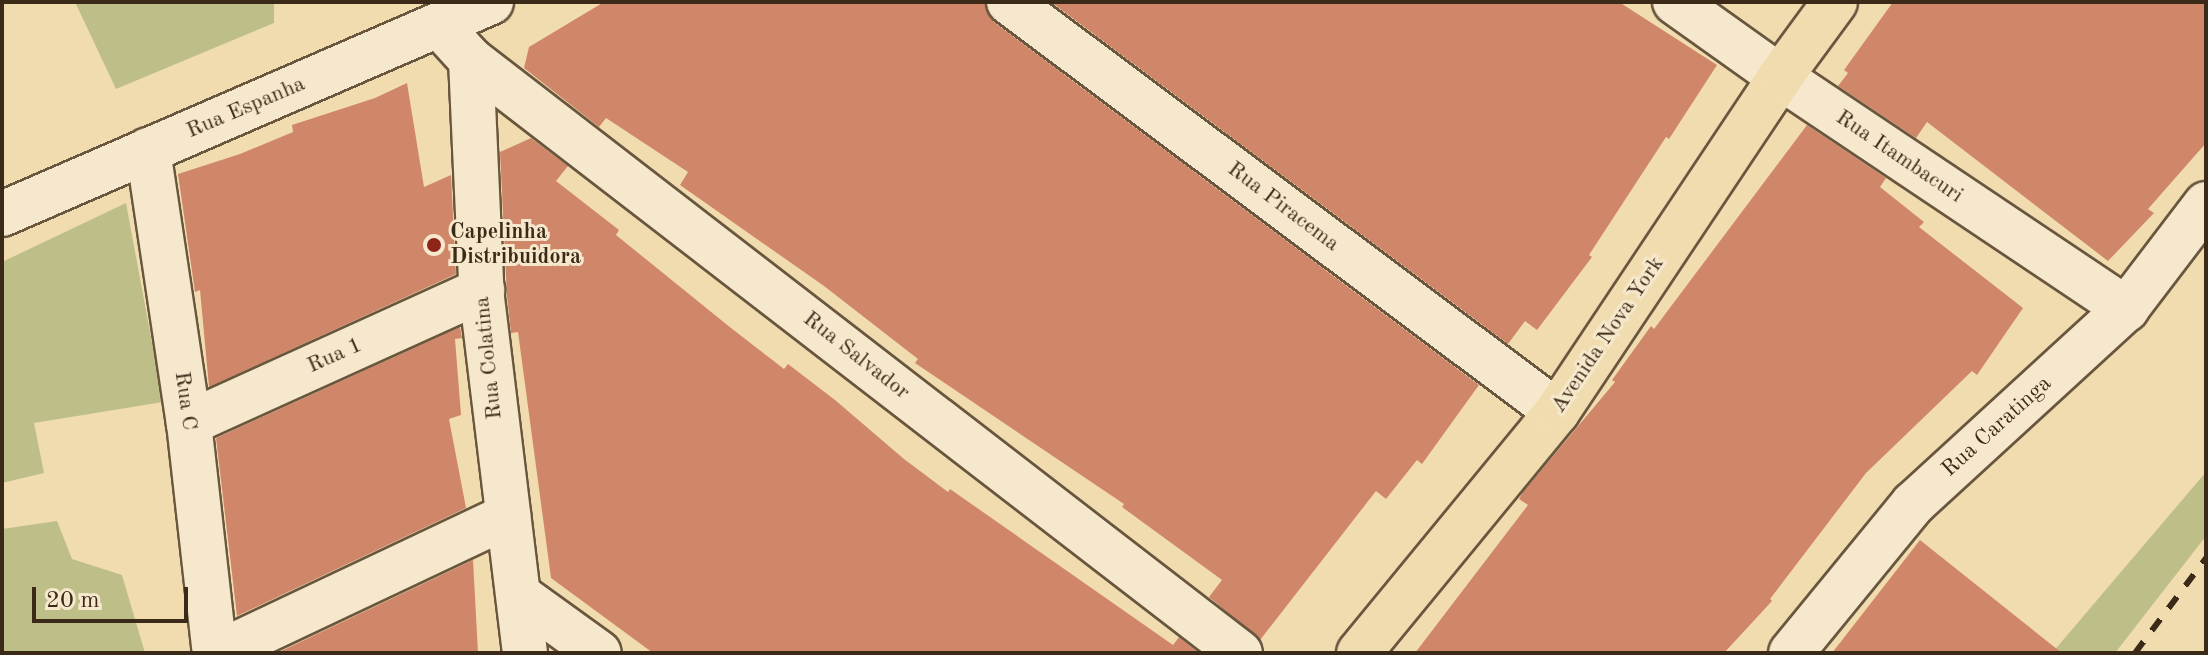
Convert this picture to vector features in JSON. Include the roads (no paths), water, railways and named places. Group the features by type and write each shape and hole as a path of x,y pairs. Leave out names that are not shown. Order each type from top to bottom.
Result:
{"main road":[{"name":"Avenida Nova York","path":"1359,653 1557,412 1780,77 1835,2"}],"street":[{"name":"Rua Espanha","path":"2,214 491,2"},
{"name":"Rua Piracema","path":"1009,2 1557,412"},
{"name":"Rua Itambacuri","path":"1675,2 1780,77 2126,309"},
{"path":"439,25 471,60"},
{"name":"Rua Colatina","path":"471,60 482,290 525,653"},
{"name":"Rua Salvador","path":"471,60 1240,653"},
{"name":"Rua C","path":"148,150 189,423 216,653"},
{"name":"Rua Caratinga","path":"1791,653 1913,504 2126,309 2206,204"},
{"name":"Rua 1","path":"189,423 482,290"},
{"path":"216,653 508,516"},
{"path":"520,596 599,653"}],"railway":[{"path":"2135,653 2206,558"}],"place":[{"name":"Capelinha Distribuidora","path":"434,245"}]}
